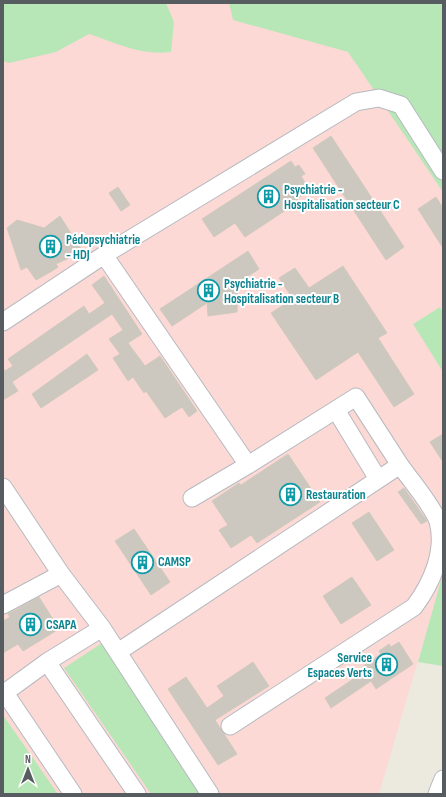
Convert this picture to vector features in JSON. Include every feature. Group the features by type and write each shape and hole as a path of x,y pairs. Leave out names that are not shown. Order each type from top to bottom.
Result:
{"street":[{"path":"3,322 104,255 356,102 379,98 400,105 443,171"},
{"path":"104,255 248,465"},
{"path":"192,498 248,465 356,397 437,520 442,536 441,553 426,591 414,606 230,726"},
{"path":"336,410 378,478"},
{"path":"118,652 400,464"},
{"path":"3,487 61,574 102,628 210,794"},
{"path":"3,605 61,574"},
{"path":"73,794 4,693 47,662 102,628"},
{"path":"47,662 137,794"},
{"path":"436,794 443,779"}],"shaded area":[{"path":"3,3 443,3 443,575 379,794 3,794"}],"green space":[{"path":"3,3 166,3 174,22 171,52 160,53 129,48 89,34 56,52 9,63 3,61"},
{"path":"229,3 443,3 443,192 348,52 233,20"},
{"path":"440,307 443,312 443,372 413,324"},
{"path":"443,573 443,666 418,662"},
{"path":"102,643 200,794 151,794 64,668"},
{"path":"3,715 58,794 3,794"}],"building":[{"path":"331,136 404,247 386,260 313,148"},
{"name":"Psychiatrie - Hospitalisation secteur C","path":"291,161 295,167 299,165 305,174 301,176 309,189 283,212 245,237 235,223 214,237 202,219"},
{"path":"118,187 130,205 121,211 109,193"},
{"path":"436,197 443,208 443,248 418,209"},
{"name":"Pédopsychiatrie - HDJ","path":"60,216 81,249 78,254 56,264 58,267 36,280 27,267 21,270 7,228 17,220 44,228"},
{"name":"Psychiatrie - Hospitalisation secteur B","path":"248,251 259,269 238,283 237,312 208,316 207,303 172,326 160,309"},
{"path":"343,266 387,333 378,338 414,394 394,407 358,352 316,380 271,313 293,299 279,278 295,268 309,288"},
{"path":"104,276 142,334 128,343 145,366 160,356 197,411 189,417 182,407 165,418 146,391 144,393 133,377 128,381 113,358 120,354 109,339 123,330 112,314 12,382 18,391 3,400 3,368 5,371 13,366 8,359 84,306 89,314 105,303 92,285"},
{"path":"87,354 98,370 41,408 32,394"},
{"path":"443,434 443,462 430,442"},
{"path":"288,454 320,502 257,543 251,535 231,548 219,530 228,525 212,501 239,483 241,485"},
{"path":"404,488 427,521 421,524 398,492"},
{"path":"369,512 394,550 377,561 352,523"},
{"name":"CAMSP","path":"134,529 170,582 151,595 115,541"},
{"path":"352,577 371,605 341,624 323,596"},
{"name":"CSAPA","path":"39,597 59,629 23,651 18,644 3,653 3,621 10,617 8,614"},
{"name":"Service Espaces Verts","path":"399,642 413,664 376,689 371,681 331,708 325,698 365,671 362,667 381,654 379,651 389,644 391,647"},
{"path":"253,662 269,686 215,720 237,754 218,765 168,689 186,677 207,708 224,696 217,686"}],"place":[{"name":"Psychiatrie - Hospitalisation secteur C","path":"269,197"},
{"name":"Pédopsychiatrie - HDJ","path":"51,247"},
{"name":"Psychiatrie - Hospitalisation secteur B","path":"209,291"},
{"name":"Restauration","path":"290,495"},
{"name":"CAMSP","path":"142,562"},
{"name":"CSAPA","path":"30,625"},
{"name":"Service Espaces Verts","path":"387,665"}]}
